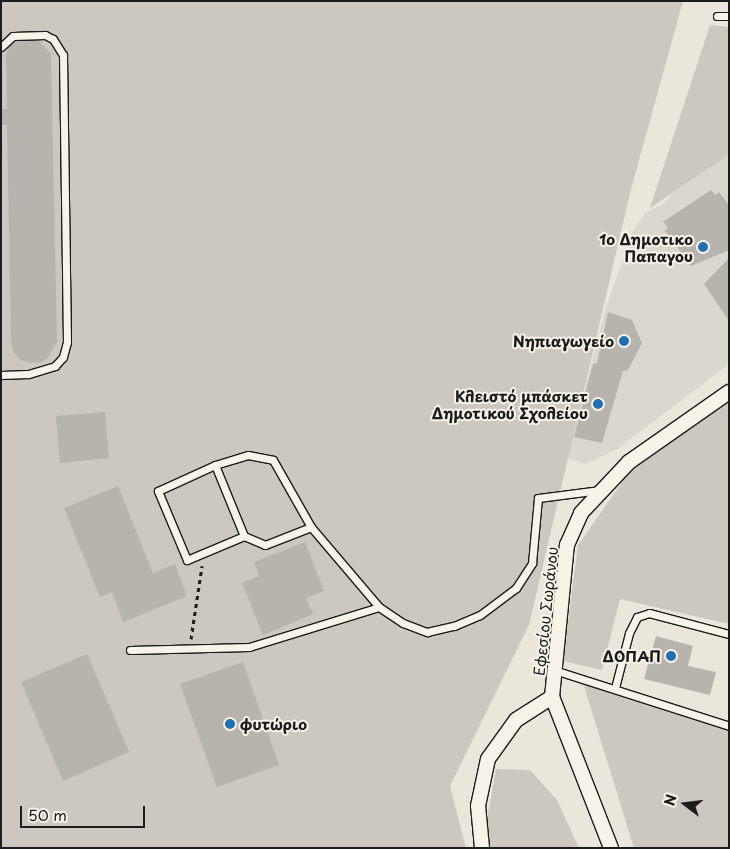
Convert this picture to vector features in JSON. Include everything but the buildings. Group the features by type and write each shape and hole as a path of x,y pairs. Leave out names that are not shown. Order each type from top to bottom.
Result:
{"street":[{"name":"Εφεσίου Σωράνου","path":"611,848 552,697 567,545 581,513 629,462 729,392"},
{"name":"Εφεσίου Σωράνου","path":"482,848 478,806 488,759 516,720 552,697"}],"lane":[{"path":"717,16 729,16"},
{"path":"1,47 14,36 45,35 54,39 63,55 67,342 63,357 55,366 28,374 1,375"},
{"path":"311,527 265,544 244,536 187,560 158,491 215,465 248,455 273,460 311,527 379,607 403,623 427,632 454,626 480,614 516,588 532,563 538,498 603,489"},
{"path":"215,465 244,536"},
{"path":"130,650 249,647 379,607"},
{"path":"615,688 629,633 637,618 649,613 729,634"},
{"path":"554,670 729,726"}],"path":[{"path":"189,648 204,553"}],"shaded area":[{"path":"1,1 683,1 630,193 529,625 450,786 466,848 1,848"},
{"path":"710,25 729,27 729,155 650,208"},
{"path":"729,155 729,364 616,450 585,464 566,458 606,308 632,233 645,213 663,204 673,193"},
{"path":"729,399 729,624 620,599 602,670 563,661 578,545 630,471"},
{"path":"583,683 729,726 729,848 634,848"},
{"path":"496,769 530,770 557,800 579,848 482,848"}],"place":[{"name":"1ο Δημοτικο Παπαγου","path":"703,247"},
{"name":"Νηπιαγωγείο","path":"624,341"},
{"name":"Κλειστό μπάσκετ Δημοτικού Σχολείου","path":"598,404"},
{"name":"ΔΟΠΑΠ","path":"671,656"},
{"name":"φυτώριο","path":"230,724"}]}
